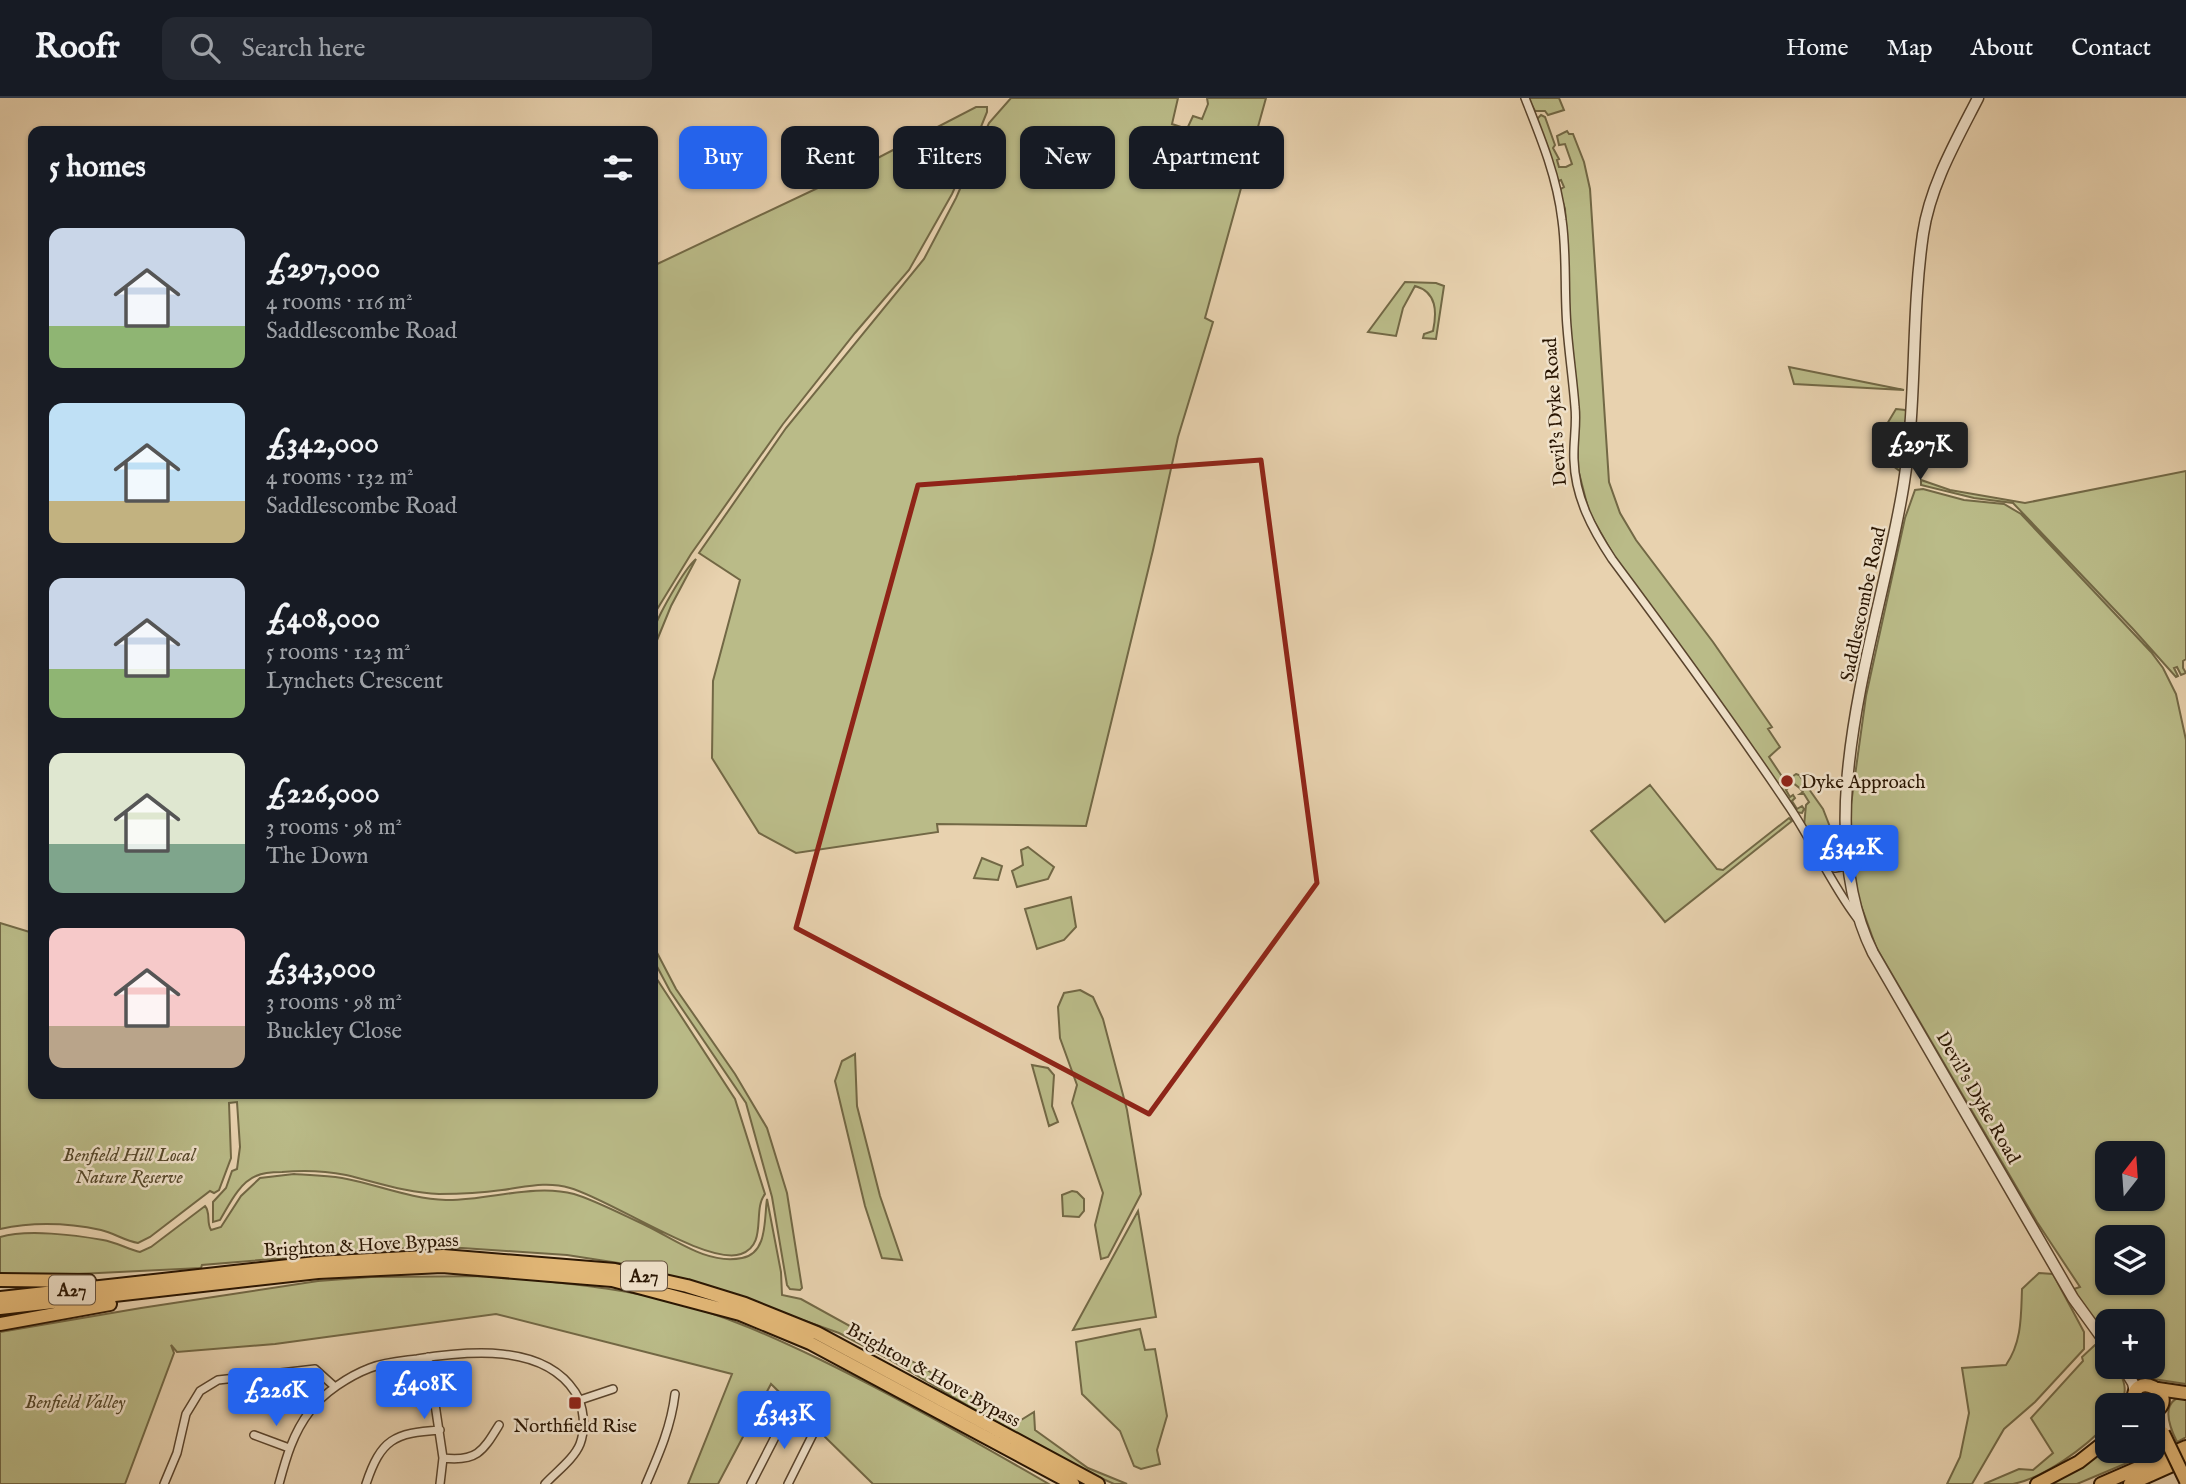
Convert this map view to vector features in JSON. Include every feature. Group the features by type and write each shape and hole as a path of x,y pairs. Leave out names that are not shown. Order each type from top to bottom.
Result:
{"main road":[{"name":"Brighton & Hove Bypass","path":"0,1298 316,1263 443,1256 615,1270 687,1286 733,1300 817,1333 1098,1484"},
{"name":"Brighton & Hove Bypass","path":"0,1308 318,1272 442,1266 612,1280 740,1314 810,1343 1073,1484"},
{"name":"A27","path":"0,1280 145,1282"},
{"name":"A27","path":"0,1324 186,1289"},
{"path":"2142,1393 2158,1389 2186,1393"},
{"path":"2158,1389 2160,1393"},
{"path":"2165,1437 2186,1481"},
{"path":"2101,1484 2186,1447"},
{"path":"2037,1484 2079,1462 2095,1449"},
{"path":"2130,1484 2186,1459"}],"street":[{"name":"Devil's Dyke Road","path":"1525,98 1552,169 1559,198 1563,224 1567,328 1576,411 1574,461 1578,488 1597,536 1741,736 1796,818 1843,900 1857,918 1873,953 2073,1298 2095,1328"},
{"name":"Saddlescombe Road","path":"1857,918 1844,838 1845,798 1861,690 1896,528 1907,461 1923,233 1936,186 1978,98"},
{"path":"1824,864 1832,868 1847,866"},
{"path":"279,1484 289,1448 310,1410 335,1387 370,1368 475,1351 514,1355 547,1367 569,1383 580,1400 584,1420 580,1444 545,1484"},
{"path":"428,1357 443,1458 440,1484"},
{"path":"164,1484 177,1453 186,1414 200,1391 218,1380 315,1369 335,1387"},
{"path":"580,1400 613,1389"},
{"path":"646,1484 663,1446 672,1418 675,1394"},
{"path":"751,1484 792,1404"},
{"path":"443,1458 470,1459 499,1425"},
{"path":"366,1484 381,1450 391,1441 408,1432 440,1430"},
{"path":"788,1484 815,1430"},
{"path":"254,1435 289,1448"}],"highlighted area":[{"path":"1261,460 1317,883 1149,1114 796,928 918,485"}],"green space":[{"path":"1011,98 1178,98 1172,124 1178,126 1129,126 1129,189 1241,189 1205,318 1213,322 1178,437 1086,826 937,824 938,832 796,853 759,833 712,758 713,681 740,580 699,553 786,428 924,259 960,189 1006,189 1006,126 988,126"},
{"path":"1207,98 1266,98 1258,126 1188,126 1193,116 1202,119 1208,104"},
{"path":"1528,98 1559,98 1564,110 1548,115 1545,111 1535,111"},
{"path":"976,107 987,107 981,126 939,126"},
{"path":"1541,115 1545,117 1555,145 1553,148 1559,159 1559,167 1572,164 1565,144 1559,145 1557,136 1567,131 1573,134 1584,162 1590,189 1609,482 1620,513 1636,540 1713,642 1772,727 1768,729 1780,747 1769,757 1789,787 1786,790 1790,797 1793,795 1795,798 1792,801 1797,809 1802,806 1804,809 1802,813 1795,812 1698,671 1614,556 1589,512 1578,469 1578,406 1569,322 1567,238 1565,209 1559,190 1564,187 1561,180 1558,181 1537,119"},
{"path":"893,150 893,189 954,189 909,270 783,424 691,554 658,608 658,264 816,189 879,189 879,157"},
{"path":"1405,282 1436,283 1444,286 1436,339 1423,338 1424,334 1433,331 1435,310 1428,293 1415,286 1403,308 1396,336 1368,332"},
{"path":"1789,367 1904,390 1794,384"},
{"path":"1896,409 1905,410 1907,413 1901,472 1885,460 1887,424"},
{"path":"2186,471 2186,659 2183,661 2183,668 2186,673 2181,675 2177,667 2174,668 2178,676 2176,677 2013,503 1974,498 1921,485 1921,480 1950,490 2025,503"},
{"path":"1923,489 1964,500 2004,504 2021,514 2151,652 2163,668 2176,694 2186,740 2186,1384 2154,1379 2165,1379 2165,1309 2095,1309 2095,1320 2076,1295 2074,1289 2080,1287 2037,1222 1876,947 1858,897 1849,819 1866,696 1905,518 1915,490"},
{"path":"696,559 658,638 659,616"},
{"path":"1796,774 1823,809 1832,832 1840,839 1839,861 1833,864 1823,860 1804,826 1806,805 1809,802 1789,779"},
{"path":"1650,785 1717,869 1723,870 1789,818 1792,821 1665,922 1591,831"},
{"path":"1028,847 1054,867 1048,879 1017,887 1012,871 1023,865 1021,850"},
{"path":"982,858 1002,866 998,880 974,878"},
{"path":"1071,897 1076,927 1064,940 1037,949 1025,909"},
{"name":"Benfield Hill Local Nature Reserve","path":"0,923 28,931 28,1099 658,1099 658,981 735,1099 765,1194 761,1201 754,1243 741,1254 726,1255 682,1241 587,1194 553,1185 439,1194 403,1189 346,1175 314,1171 272,1172 250,1179 231,1201 220,1220 213,1222 213,1202 226,1188 232,1171 237,1169 240,1147 237,1102 229,1103 231,1158 219,1190 214,1193 210,1191 150,1237 138,1243 101,1230 63,1225 37,1224 0,1229"},
{"path":"658,955 676,989 735,1074 767,1128 787,1193 802,1288 800,1290 790,1289 787,1285 772,1197 746,1103 670,991 658,968"},
{"path":"1080,990 1093,997 1103,1019 1127,1110 1141,1194 1108,1257 1101,1259 1095,1225 1103,1193 1072,1103 1077,1085 1060,1038 1058,1007 1064,993"},
{"path":"855,1054 857,1106 880,1196 902,1260 882,1258 865,1206 835,1081 842,1061"},
{"path":"1032,1065 1048,1068 1054,1075 1052,1106 1058,1122 1049,1126"},
{"path":"294,1174 342,1178 419,1197 446,1200 527,1191 559,1191 611,1209 705,1255 729,1259 750,1255 761,1242 767,1199 781,1272 782,1295 801,1299 1010,1419 1021,1420 1034,1412 1035,1430 1088,1468 1127,1484 1114,1484 1055,1457 887,1358 839,1333 712,1288 634,1269 631,1265 567,1255 462,1248 402,1248 202,1265 201,1268 38,1278 0,1277 0,1237 24,1233 65,1235 108,1241 140,1252 151,1247 205,1206 211,1230 221,1227 241,1196 260,1178"},
{"path":"1072,1191 1084,1199 1084,1211 1079,1217 1063,1216 1062,1195"},
{"path":"1138,1211 1156,1317 1073,1330"},
{"path":"2039,1273 2053,1274 2084,1332 2084,1349 2035,1402 2004,1429 1972,1484 1947,1484 1960,1457 1969,1413 1962,1368 2006,1365 2018,1338 2022,1289"},
{"name":"Benfield Valley","path":"500,1276 652,1297 730,1320 850,1374 1049,1484 873,1484 771,1384 718,1484 688,1484 732,1374 496,1314 275,1344 177,1352 171,1345 174,1353 125,1484 0,1484 0,1332 318,1281 371,1277"},
{"path":"1140,1329 1145,1350 1155,1349 1167,1416 1157,1450 1160,1464 1141,1469 1134,1466 1120,1431 1082,1394 1076,1342"},
{"path":"2095,1345 2095,1379 2122,1379 2124,1386 2124,1393 2095,1393 2095,1435 2076,1452 2025,1481 2013,1484 1984,1484 2019,1469 2033,1470 2053,1453 2031,1418 2083,1361 2082,1357"},
{"path":"2186,1396 2186,1437 2177,1442 2169,1421 2169,1408 2172,1402"},
{"path":"2095,1454 2095,1463 2127,1463 2077,1484 2044,1484"}],"place":[{"name":"Dyke Approach","path":"1787,781"},
{"name":"Northfield Rise","path":"575,1403"}]}
